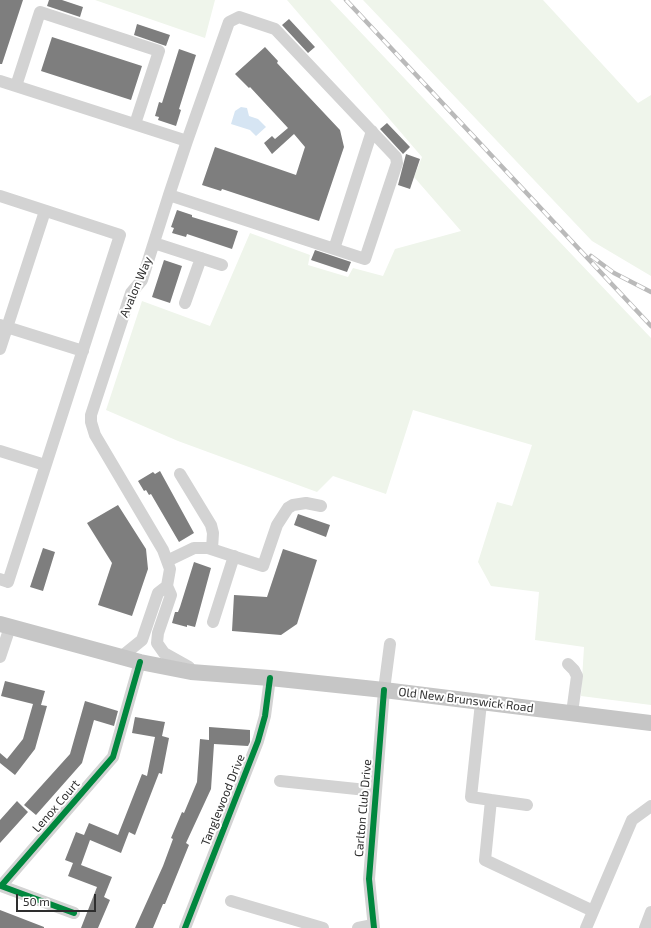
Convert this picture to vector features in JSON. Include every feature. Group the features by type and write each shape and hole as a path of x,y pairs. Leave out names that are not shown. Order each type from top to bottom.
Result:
{"main road":[{"name":"Old New Brunswick Road","path":"5,626 140,662 201,673 270,678 384,690 651,723"}],"street":[{"path":"16,86 40,12 159,51 135,124"},
{"name":"Avalon Way","path":"201,673 174,660 164,653 157,643 158,633 171,595 167,586 170,569 164,550 95,435 91,422 91,414 131,293 142,280 187,141 226,29 229,22 239,17 275,29 396,157 397,163 365,259 334,249"},
{"path":"0,81 187,141"},
{"path":"169,196 334,249 372,132"},
{"path":"0,196 120,235 8,582 0,579"},
{"path":"0,349 4,326 45,210"},
{"path":"154,243 222,265"},
{"path":"185,303 201,258"},
{"path":"4,326 83,351"},
{"path":"0,451 45,466"},
{"path":"180,474 211,525 214,533 212,549"},
{"path":"167,562 194,548 212,549 263,566 277,525 288,508 293,505 306,503 321,506"},
{"path":"214,622 234,556"},
{"path":"121,657 142,640 158,594 167,586"},
{"path":"0,657 5,626"},
{"name":"Carlton Club Drive","path":"374,926 369,879 384,690 390,644"},
{"name":"Lenox Court","path":"74,913 1,886 113,757 140,662"},
{"path":"568,664 577,676 572,713"},
{"name":"Tanglewood Drive","path":"185,928 258,741 265,716 270,678"},
{"path":"481,703 471,798 527,805"},
{"path":"280,781 376,791"},
{"path":"491,800 485,860 593,911"},
{"path":"586,928 632,820 651,806"},
{"path":"231,901 323,928"},
{"path":"645,928 651,914"},
{"path":"358,928 374,926"}],"shaded area":[{"path":"95,0 215,0 205,38"},
{"path":"287,0 330,0 651,338 651,705 581,696 584,647 535,640 539,592 491,586 478,562 497,502 512,506 532,445 413,410 386,494 333,476 317,492 178,441 106,410 142,301 210,326 250,233 310,255 308,265 348,277 353,268 383,276 395,249 461,231 414,177 422,157"},
{"path":"363,0 543,0 638,103 651,95 651,276 592,241"}],"water":[{"path":"241,107 247,108 249,116 258,119 266,127 256,136 250,130 231,124 235,111"}],"building":[{"path":"0,0 23,0 2,64 0,64"},
{"path":"49,0 62,0 83,7 80,17 47,6"},
{"path":"289,19 315,47 308,53 282,25"},
{"path":"137,24 170,35 166,46 134,35"},
{"path":"52,37 142,66 131,100 41,71"},
{"path":"265,47 278,61 277,63 340,130 344,147 319,221 222,189 221,191 202,185 215,147 296,175 305,147 294,134 272,154 264,143 272,136 275,139 288,128 250,87 249,88 235,74"},
{"path":"179,49 196,55 179,109 181,110 176,126 158,120 159,117 155,116 159,102 162,103"},
{"path":"387,123 410,147 403,154 380,129"},
{"path":"406,154 420,159 410,189 398,185"},
{"path":"177,210 192,215 192,217 238,231 232,249 187,234 186,237 172,233 174,228 171,227"},
{"path":"315,250 351,262 347,272 311,260"},
{"path":"164,260 182,266 170,303 152,297"},
{"path":"160,471 194,533 179,542 151,494 149,495 146,490 144,491 138,481 153,472 155,474"},
{"path":"118,505 146,549 148,569 132,616 98,605 112,563 87,523"},
{"path":"298,514 330,525 326,537 294,525"},
{"path":"43,548 55,552 43,591 30,587"},
{"path":"283,549 317,560 297,624 281,635 232,631 234,595 267,597"},
{"path":"194,562 211,568 195,627 187,625 187,627 172,623 175,612 178,612 180,607"},
{"path":"5,681 45,691 41,705 47,706 35,749 15,775 0,763 0,753 7,759 23,739 33,704 1,696"},
{"path":"85,701 118,711 114,726 94,720 82,763 36,815 24,805 70,754"},
{"path":"135,717 165,722 162,736 169,738 162,774 159,773 135,835 129,832 121,853 90,840 81,865 112,877 104,897 110,900 98,928 81,928 97,887 68,876 73,863 65,860 76,832 84,835 89,823 118,835 142,774 147,776 155,737 132,733"},
{"path":"209,727 250,730 250,742 248,746 214,744 211,789 186,843 189,845 165,904 163,904 153,928 135,928 163,866 173,839 171,838 182,812 184,813 197,782 200,739 209,740"},
{"path":"17,801 28,812 0,843 0,820"},
{"path":"0,910 44,927 44,928 0,928"}],"railway":[{"path":"346,0 651,326"},
{"path":"591,256 614,273 651,292"}],"cycle path":[{"path":"74,913 1,886 113,757 140,662"},
{"path":"185,928 258,741 265,716 270,678"},
{"path":"374,928 369,879 384,690"}]}
